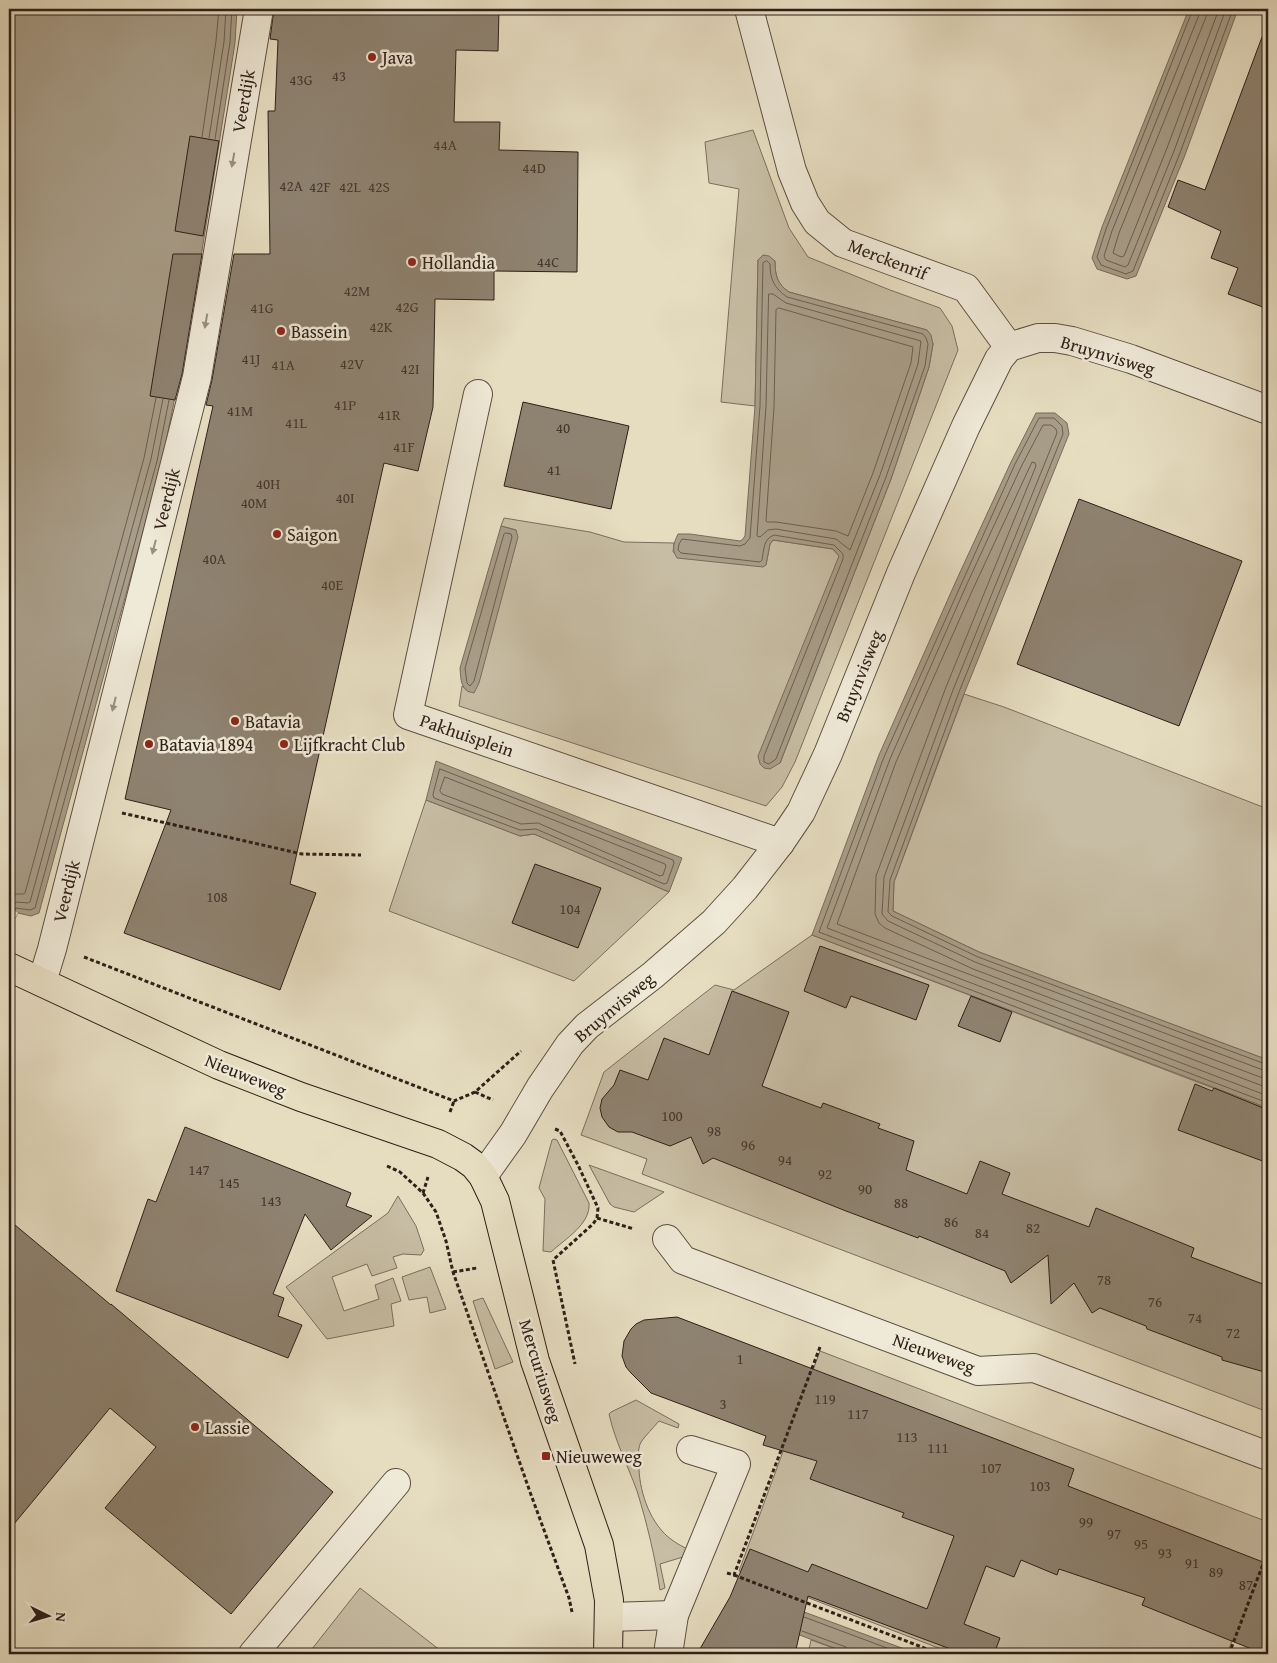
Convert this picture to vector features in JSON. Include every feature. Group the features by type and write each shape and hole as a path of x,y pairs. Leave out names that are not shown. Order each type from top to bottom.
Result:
{"main road":[{"name":"Nieuweweg","path":"9,967 219,1065 301,1097 438,1144 463,1156 484,1176"},
{"name":"Mercuriusweg","path":"484,1176 495,1201 535,1361 599,1545 609,1600 608,1654"}],"street":[{"name":"Veerdijk","path":"42,982 52,949 197,376 259,9"},
{"name":"Merckenrif","path":"750,9 792,171 805,203 818,222 842,243 966,288 1008,347"},
{"name":"Bruynvisweg","path":"484,1176 570,1044 587,1026 653,975 714,922 745,888 801,812 815,784 901,573 962,435 999,359 1008,347 1038,338 1072,341 1132,359 1268,410"},
{"name":"Pakhuisplein","path":"478,394 408,715 780,843"},
{"name":"Nieuweweg","path":"668,1239 683,1260 978,1371 1034,1368 1268,1456"},
{"path":"668,1654 674,1616 736,1464 691,1450"},
{"path":"253,1654 396,1484"},
{"path":"610,1618 674,1616"}],"path":[{"path":"88,805 302,854 361,855"},
{"path":"52,949 83,957 454,1101 475,1092"},
{"path":"524,1115 560,1131 598,1208 593,1224 553,1260 576,1370"},
{"path":"380,1163 400,1172 423,1193 436,1212 446,1241 453,1272 573,1613"},
{"path":"734,1576 831,1316"},
{"path":"1229,1654 1268,1551"},
{"path":"695,1564 734,1576 940,1654"}],"shaded area":[{"path":"753,130 789,228 808,257 940,308 952,326 958,350 795,762 782,787 766,806 459,706 462,686 469,692 516,530 501,526 504,518 590,532 624,542 674,543 673,552 766,565 770,544 773,540 833,549 839,556 780,763 891,479 929,367 933,344 927,330 789,292 778,279 775,261 763,255 758,260 755,406 721,402 739,189 709,183 705,142"},
{"path":"964,694 1004,707 1268,809 1268,1060 979,952 893,911 894,882"},
{"path":"426,800 520,836 534,834 669,892 574,981 389,911"},
{"path":"812,935 1268,1109 1268,1412 642,1174 647,1159 581,1135 604,1072 715,985 734,990"},
{"path":"552,1140 557,1140 589,1203 589,1211 582,1224 551,1252 543,1251 545,1199 539,1188"},
{"path":"589,1165 664,1192 634,1212 614,1207 610,1204"},
{"path":"398,1196 416,1226 424,1250 421,1255 403,1254 393,1257 397,1268 372,1276 367,1264 332,1277 344,1311 379,1299 375,1285 393,1278 401,1301 391,1304 394,1326 327,1339 286,1287 388,1213"},
{"path":"430,1267 446,1309 430,1313 427,1297 409,1300 402,1277"},
{"path":"483,1298 513,1362 495,1369 473,1301"},
{"path":"820,1351 1268,1522 1268,1546 1227,1654 954,1654 739,1571"},
{"path":"636,1400 679,1424 678,1428 659,1421 641,1442 639,1452 640,1479 644,1498 658,1526 672,1540 696,1553 660,1564 665,1588 660,1590 641,1503 609,1414"},
{"path":"360,1588 445,1654 308,1654"},
{"path":"811,1640 850,1654 808,1654"}],"water":[{"path":"9,9 237,9 235,43 194,301 162,462 39,913 31,916 18,913 9,930"},
{"path":"1189,9 1238,9 1185,155 1136,276 1127,279 1097,269 1092,258 1102,227"},
{"path":"763,255 769,256 775,261 778,279 789,292 927,330 931,335 933,344 929,367 891,479 780,763 770,769 764,768 760,764 758,756 839,556 833,549 773,540 770,544 766,565 763,567 677,558 674,549 674,543 678,534 740,541 745,536 755,406 758,260"},
{"path":"1036,413 1055,413 1067,423 1069,434 939,760 894,882 893,911 979,952 1268,1060 1268,1108 812,935 879,755 956,581 1011,462"},
{"path":"501,526 516,530 518,537 479,683 474,693 469,692 464,687 460,668"},
{"path":"436,761 682,858 669,892 534,834 520,836 426,800"},
{"path":"777,1602 918,1654 850,1654 789,1631"}],"pier":[{"path":"9,908 18,913 9,930"}],"building":[{"path":"274,9 499,9 498,51 456,50 454,122 500,122 499,150 578,152 577,272 494,271 494,300 435,299 433,407 418,471 384,463 290,884 316,893 280,990 124,933 171,810 125,799 213,406 206,405 234,254 270,254 268,111 275,111 278,40 270,39"},
{"path":"1265,29 1268,29 1268,309 1228,294 1238,268 1211,258 1221,231 1168,207 1178,180 1205,190"},
{"path":"190,136 219,141 203,236 175,231"},
{"path":"173,254 202,254 182,374 175,400 150,396"},
{"path":"523,402 629,426 611,509 504,486"},
{"path":"1079,499 1242,561 1179,726 1017,664"},
{"path":"535,864 601,888 578,948 512,923"},
{"path":"820,946 929,985 916,1020 851,996 846,1008 804,991"},
{"path":"732,991 789,1012 762,1086 821,1108 823,1103 880,1124 878,1128 914,1141 906,1170 967,1194 980,1161 1010,1173 1002,1194 1089,1227 1096,1208 1194,1248 1191,1257 1268,1286 1268,1373 1222,1360 1222,1357 1147,1329 1146,1326 1100,1308 1092,1313 1074,1283 1051,1304 1048,1255 1011,1283 1005,1271 919,1236 918,1238 846,1211 713,1158 703,1164 691,1137 670,1146 632,1132 618,1132 609,1127 602,1117 600,1108 602,1099 614,1085 620,1070 648,1080 664,1038 709,1055"},
{"path":"971,996 1012,1012 1000,1042 958,1026"},
{"path":"1195,1084 1212,1091 1214,1088 1268,1110 1268,1163 1178,1130"},
{"path":"185,1127 351,1193 346,1206 372,1216 331,1250 305,1214 273,1294 284,1298 278,1316 302,1325 288,1358 116,1291 148,1199 156,1202"},
{"name":"Lassie","path":"9,1220 333,1492 231,1614 105,1508 156,1447 110,1408 9,1530"},
{"path":"677,1317 1074,1469 1068,1486 1268,1564 1268,1654 1142,1605 1145,1598 1059,1569 1057,1575 1021,1560 1014,1577 986,1566 964,1624 1000,1638 994,1654 964,1654 808,1596 795,1654 697,1654 730,1597 750,1549 808,1572 812,1564 927,1609 954,1536 902,1517 904,1513 810,1479 817,1461 763,1445 766,1436 651,1393 626,1367 622,1356 624,1341 631,1329 644,1320"}],"place":[{"name":"Java","path":"372,57"},
{"name":"Hollandia","path":"412,262"},
{"name":"Bassein","path":"281,331"},
{"name":"Saigon","path":"277,534"},
{"name":"Batavia","path":"235,721"},
{"name":"Batavia 1894","path":"149,744"},
{"name":"Lijfkracht Club","path":"284,744"},
{"name":"Lassie","path":"195,1427"},
{"name":"Nieuweweg","path":"546,1456"}]}
